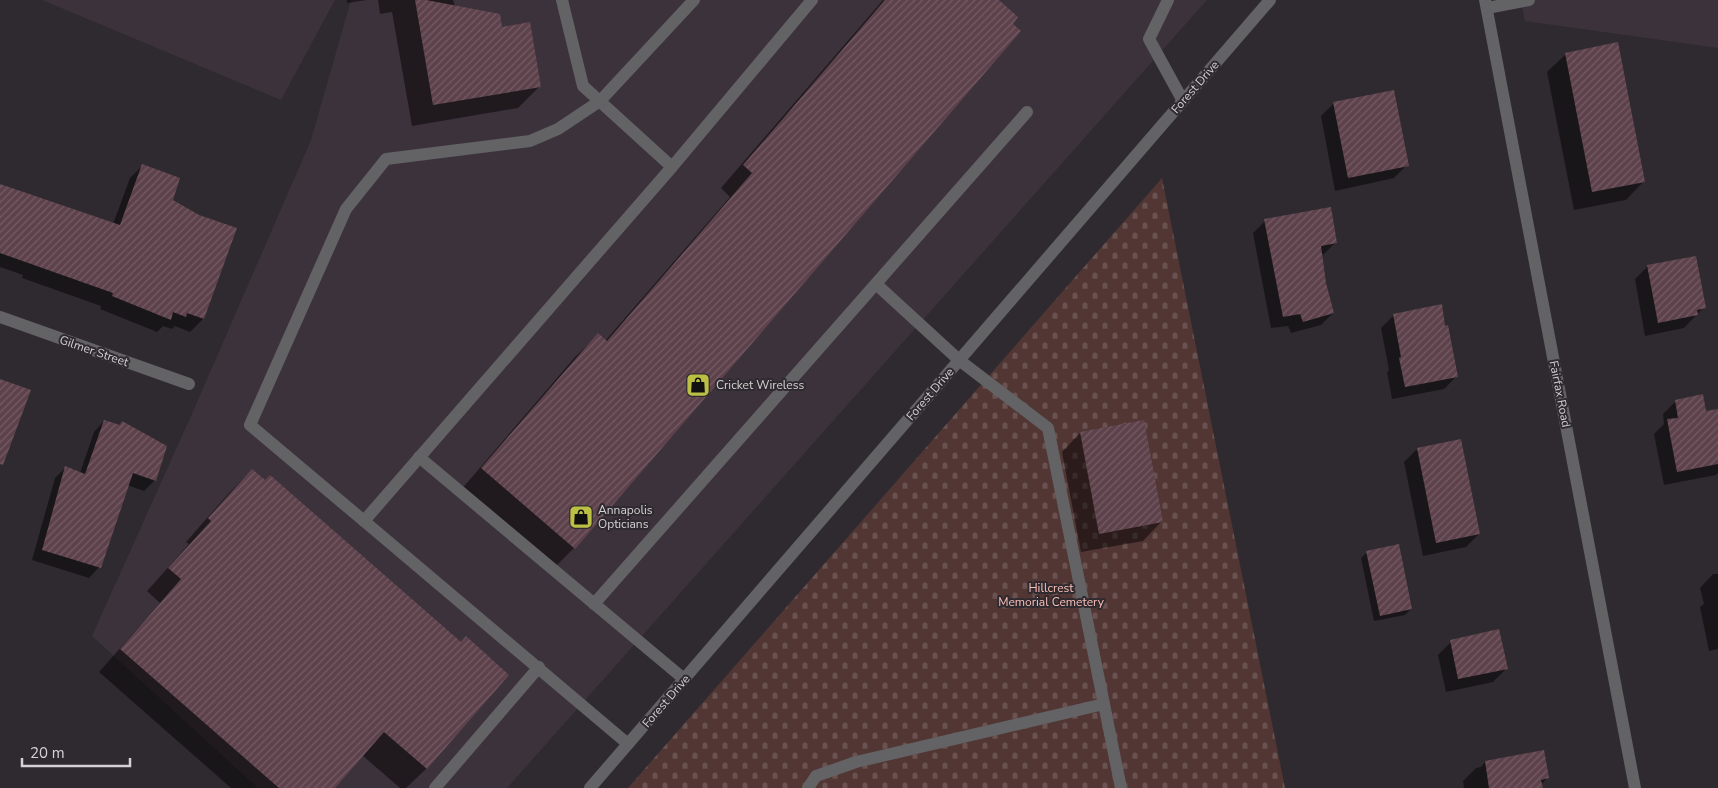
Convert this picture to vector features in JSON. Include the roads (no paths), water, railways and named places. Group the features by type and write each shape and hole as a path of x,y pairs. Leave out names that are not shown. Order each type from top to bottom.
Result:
{"street":[{"path":"562,0 582,86 672,167"},
{"path":"628,744 250,425 346,209 386,159 530,141 558,129 600,101 694,0"},
{"path":"364,521 672,167 812,0"},
{"path":"1168,0 1149,39 1183,101"},
{"name":"Forest Drive","path":"590,788 1270,0"},
{"path":"1486,4 1529,0"},
{"name":"Fairfax Road","path":"1486,4 1635,788"},
{"path":"594,604 1027,112"},
{"path":"876,284 959,360 1048,428 1120,788"},
{"name":"Gilmer Street","path":"0,317 189,384"},
{"path":"419,457 684,679"},
{"path":"435,788 539,667"},
{"path":"808,788 816,776 856,762 1104,704"}],"place":[{"name":"Cricket Wireless","path":"698,385"},
{"name":"Annapolis Opticians","path":"581,517"}],"park label":[{"name":"Hillcrest Memorial Cemetery","path":"1051,595"}]}
